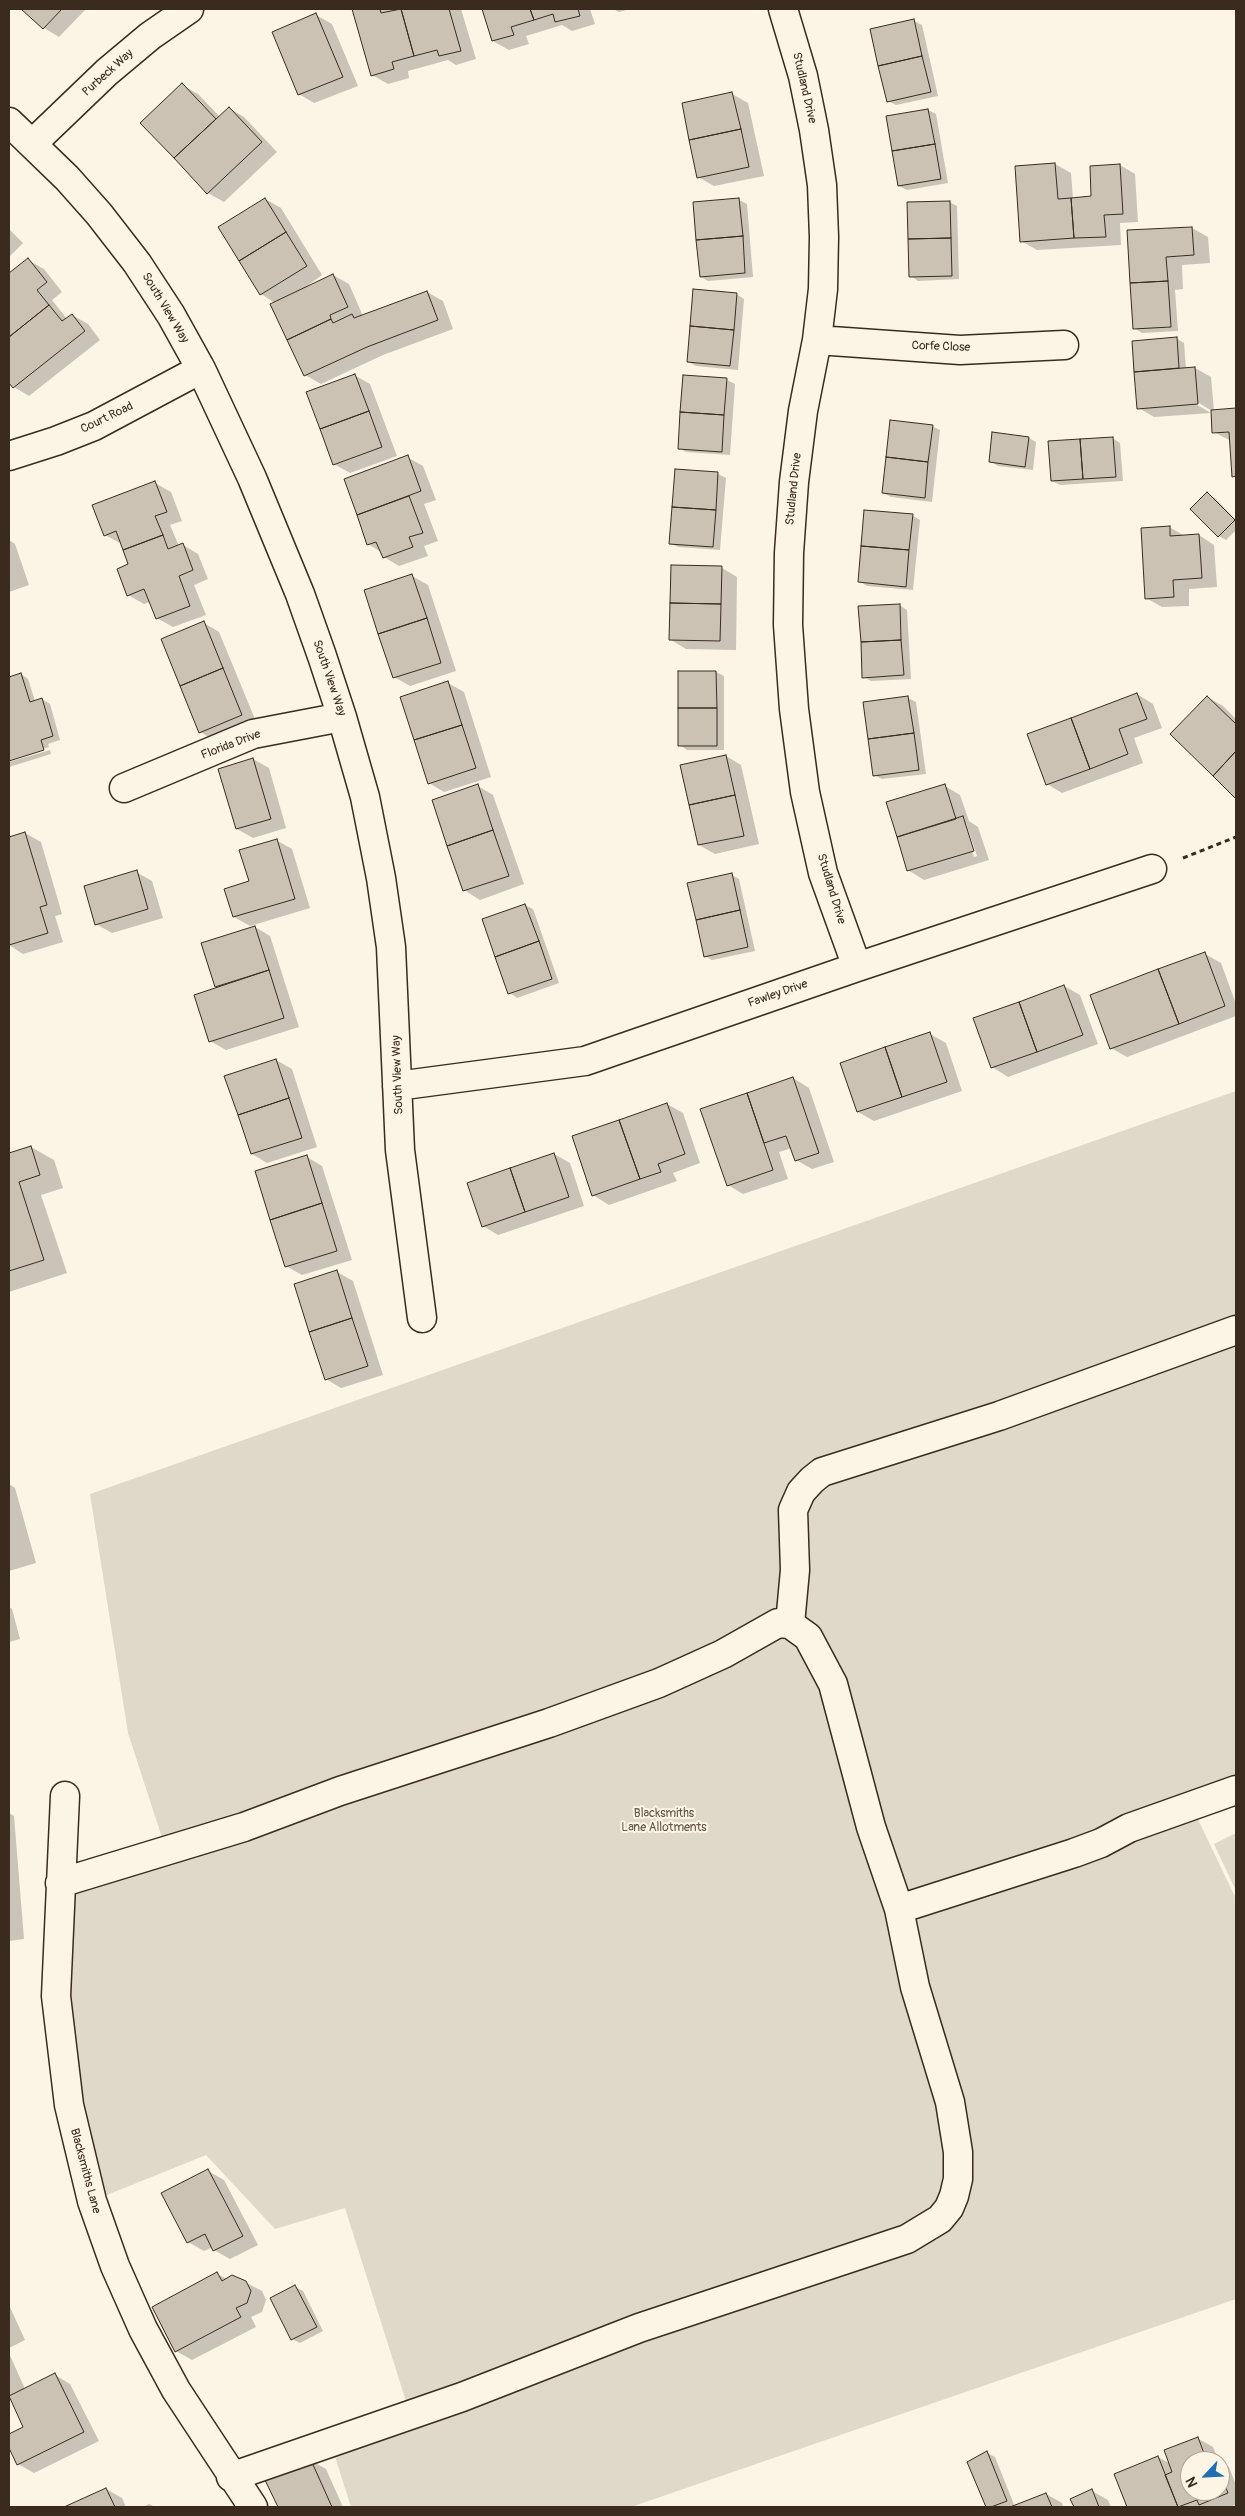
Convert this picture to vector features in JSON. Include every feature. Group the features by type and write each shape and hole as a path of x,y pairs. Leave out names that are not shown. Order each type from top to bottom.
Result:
{"street":[{"name":"Purbeck Way","path":"33,143 107,72 150,36 189,9"},
{"name":"Studland Drive","path":"783,9 803,76 814,130 822,185 823,289 817,340 803,411 794,482 789,553 788,625 794,709 806,792 823,873 857,967"},
{"name":"South View Way","path":"9,122 33,143 99,214 137,263 171,315 201,369 227,423 276,533 300,594 342,717 364,797 381,878 391,947 396,1016 400,1150 422,1318"},
{"name":"Corfe Close","path":"817,340 960,350 1064,345"},
{"name":"Court Road","path":"9,456 94,426 201,369"},
{"name":"Florida Drive","path":"124,788 253,734 342,717"},
{"name":"Fawley Drive","path":"397,1086 585,1062 857,967 1152,869"},
{"path":"790,1624 795,1570 793,1510 801,1492 822,1472 1008,1413 1186,1346 1236,1330"},
{"path":"60,1883 244,1827 349,1787 549,1723 689,1672 760,1631 778,1623 790,1624 808,1637 833,1684 872,1827 899,1909 915,1987 950,2102 958,2152 958,2179 954,2196 940,2219 907,2239 639,2328 462,2397 231,2477"},
{"path":"899,1909 1074,1853 1102,1843 1130,1828 1236,1790"},
{"name":"Blacksmiths Lane","path":"65,1796 56,1996 69,2105 92,2200 115,2266 143,2330 176,2390 231,2477 253,2507"}],"path":[{"path":"1152,869 1236,837"}],"green space":[{"name":"Blacksmiths Lane Allotments","path":"1236,1091 1236,1796 1194,1811 1236,1899 1236,2299 631,2507 351,2507 330,2441 410,2414 345,2208 275,2229 206,2155 92,2201 79,2153 60,1883 166,1850 128,1733 90,1494"},
{"path":"1236,1833 1236,1891 1214,1844"}],"building":[{"path":"21,9 62,9 43,29"},
{"path":"352,9 380,9 381,13 401,9 414,56 392,62 394,69 371,76"},
{"path":"401,9 449,9 461,51 439,56 437,50 414,56"},
{"path":"482,9 530,9 534,20 511,27 514,35 492,41"},
{"path":"530,9 578,9 580,16 555,22 553,14 534,20"},
{"path":"316,13 343,77 298,95 272,32"},
{"path":"914,19 922,56 878,66 870,29"},
{"path":"922,56 931,92 887,102 878,66"},
{"path":"182,83 216,119 174,158 140,123"},
{"path":"732,92 741,129 689,140 682,103"},
{"path":"229,107 262,142 207,194 174,158"},
{"path":"928,109 935,144 892,151 886,116"},
{"path":"741,129 749,167 697,178 689,140"},
{"path":"935,144 941,179 898,186 892,151"},
{"path":"1055,163 1058,199 1071,198 1074,238 1020,242 1015,166"},
{"path":"1120,164 1123,214 1104,215 1106,237 1074,238 1071,198 1091,196 1090,166"},
{"path":"265,198 286,232 239,261 218,227"},
{"path":"739,198 743,236 696,240 693,202"},
{"path":"950,201 951,238 908,239 907,202"},
{"path":"1192,227 1194,255 1166,257 1168,281 1130,283 1127,230"},
{"path":"286,232 307,266 260,295 239,261"},
{"path":"743,236 745,273 700,277 696,240"},
{"path":"951,238 952,276 909,277 908,239"},
{"path":"28,258 47,282 37,290 49,305 9,337 9,273"},
{"path":"333,274 348,307 330,315 331,319 287,340 270,304"},
{"path":"1168,281 1171,327 1133,329 1130,283"},
{"path":"693,289 737,293 734,330 690,326"},
{"path":"427,291 438,320 367,347 304,376 287,340 331,319 333,323 352,314 354,318"},
{"path":"49,305 62,321 72,314 85,331 13,388 9,383 9,337"},
{"path":"690,326 734,330 730,366 687,362"},
{"path":"1177,337 1179,368 1134,372 1132,341"},
{"path":"1195,367 1198,404 1137,409 1134,372"},
{"path":"355,374 369,411 320,429 306,392"},
{"path":"683,375 727,378 724,415 680,412"},
{"path":"1236,408 1236,476 1232,477 1229,432 1212,433 1211,410"},
{"path":"369,411 382,447 333,465 320,429"},
{"path":"680,412 724,415 722,452 678,449"},
{"path":"890,420 933,425 928,462 886,457"},
{"path":"992,432 1029,437 1025,467 989,462"},
{"path":"1113,437 1116,477 1083,479 1080,439"},
{"path":"1080,439 1083,479 1051,481 1048,441"},
{"path":"408,455 421,491 357,515 344,479"},
{"path":"886,457 928,462 925,498 882,493"},
{"path":"675,469 718,472 716,510 672,507"},
{"path":"155,481 167,512 155,516 163,535 123,550 116,531 104,536 92,505"},
{"path":"1207,492 1235,520 1218,537 1190,509"},
{"path":"409,496 423,533 409,537 413,547 383,558 376,542 367,545 357,515"},
{"path":"672,507 716,510 713,547 669,544"},
{"path":"864,510 913,514 909,550 861,546"},
{"path":"1170,526 1170,536 1199,534 1202,578 1173,580 1174,597 1145,599 1141,528"},
{"path":"163,535 168,549 183,543 193,570 179,576 190,606 156,619 144,589 127,596 117,569 128,564 123,550"},
{"path":"861,546 909,550 906,587 858,582"},
{"path":"671,565 722,566 721,604 670,603"},
{"path":"412,574 427,618 378,634 364,590"},
{"path":"670,603 721,604 720,641 669,640"},
{"path":"900,604 901,640 861,642 858,606"},
{"path":"427,618 441,663 393,678 378,634"},
{"path":"204,621 223,668 180,686 161,639"},
{"path":"901,640 904,675 862,678 861,642"},
{"path":"223,668 242,715 199,733 180,686"},
{"path":"678,671 716,671 717,708 678,708"},
{"path":"21,673 30,702 42,698 53,736 41,740 44,750 9,761 9,677"},
{"path":"448,681 462,725 414,740 400,697"},
{"path":"1137,693 1147,719 1119,729 1128,754 1090,769 1071,718"},
{"path":"908,696 914,733 868,739 863,702"},
{"path":"1207,696 1236,724 1236,751 1213,776 1170,734"},
{"path":"678,708 717,708 717,746 678,746"},
{"path":"1071,718 1090,769 1046,785 1027,734"},
{"path":"462,725 476,768 428,784 414,740"},
{"path":"914,733 919,770 873,776 868,739"},
{"path":"1236,751 1236,799 1213,776"},
{"path":"726,755 735,795 689,805 680,765"},
{"path":"253,758 271,819 236,829 218,769"},
{"path":"478,784 493,830 447,846 432,800"},
{"path":"945,784 956,819 897,837 886,802"},
{"path":"735,795 744,836 698,845 689,805"},
{"path":"963,816 974,851 907,871 897,837"},
{"path":"493,830 509,876 463,891 447,846"},
{"path":"25,832 47,905 40,907 48,933 9,945 9,837"},
{"path":"277,839 295,899 233,917 224,889 249,881 239,850"},
{"path":"137,870 148,909 95,925 84,886"},
{"path":"732,873 740,910 696,920 687,883"},
{"path":"525,904 539,941 495,957 482,919"},
{"path":"740,910 748,947 704,957 696,920"},
{"path":"255,926 269,970 215,987 201,943"},
{"path":"539,941 552,979 508,994 495,957"},
{"path":"1205,952 1225,1006 1179,1024 1158,969"},
{"path":"1158,969 1179,1024 1110,1049 1090,995"},
{"path":"269,970 284,1018 209,1042 194,995"},
{"path":"1064,985 1083,1035 1037,1052 1019,1002"},
{"path":"1019,1002 1037,1052 991,1068 973,1018"},
{"path":"930,1032 947,1082 902,1097 885,1047"},
{"path":"885,1047 902,1097 857,1112 840,1063"},
{"path":"276,1059 289,1098 238,1115 224,1076"},
{"path":"793,1077 819,1153 795,1161 786,1136 764,1143 747,1093"},
{"path":"747,1093 773,1170 727,1186 700,1109"},
{"path":"289,1098 302,1138 251,1154 238,1115"},
{"path":"667,1103 685,1154 658,1164 661,1172 640,1179 619,1120"},
{"path":"619,1120 640,1179 592,1196 572,1136"},
{"path":"31,1146 40,1175 19,1182 44,1260 9,1271 9,1153"},
{"path":"554,1153 569,1197 525,1212 510,1168"},
{"path":"307,1155 322,1203 270,1220 255,1171"},
{"path":"510,1168 525,1212 482,1227 467,1183"},
{"path":"322,1203 337,1251 285,1267 270,1220"},
{"path":"337,1270 352,1318 309,1332 294,1284"},
{"path":"352,1318 368,1366 325,1380 309,1332"},
{"path":"208,2169 243,2236 213,2251 205,2234 187,2243 161,2193"},
{"path":"217,2272 222,2281 232,2275 246,2281 251,2291 247,2303 236,2308 241,2317 175,2352 152,2307"},
{"path":"295,2285 317,2327 291,2340 270,2298"},
{"path":"55,2373 84,2432 17,2465 9,2448 9,2434 23,2427 9,2396"},
{"path":"1198,2437 1203,2451 1180,2451 1180,2501 1194,2501 1178,2507 1165,2475 1172,2472 1164,2450"},
{"path":"987,2451 1007,2501 991,2507 986,2507 967,2462"},
{"path":"1158,2456 1178,2507 1127,2507 1114,2474"},
{"path":"310,2458 332,2507 278,2507 264,2478"},
{"path":"106,2488 115,2507 64,2507"},
{"path":"1092,2489 1099,2507 1074,2507 1070,2499"},
{"path":"1046,2493 1052,2507 1010,2507"},
{"path":"1197,2501 1209,2501 1199,2505"}]}
